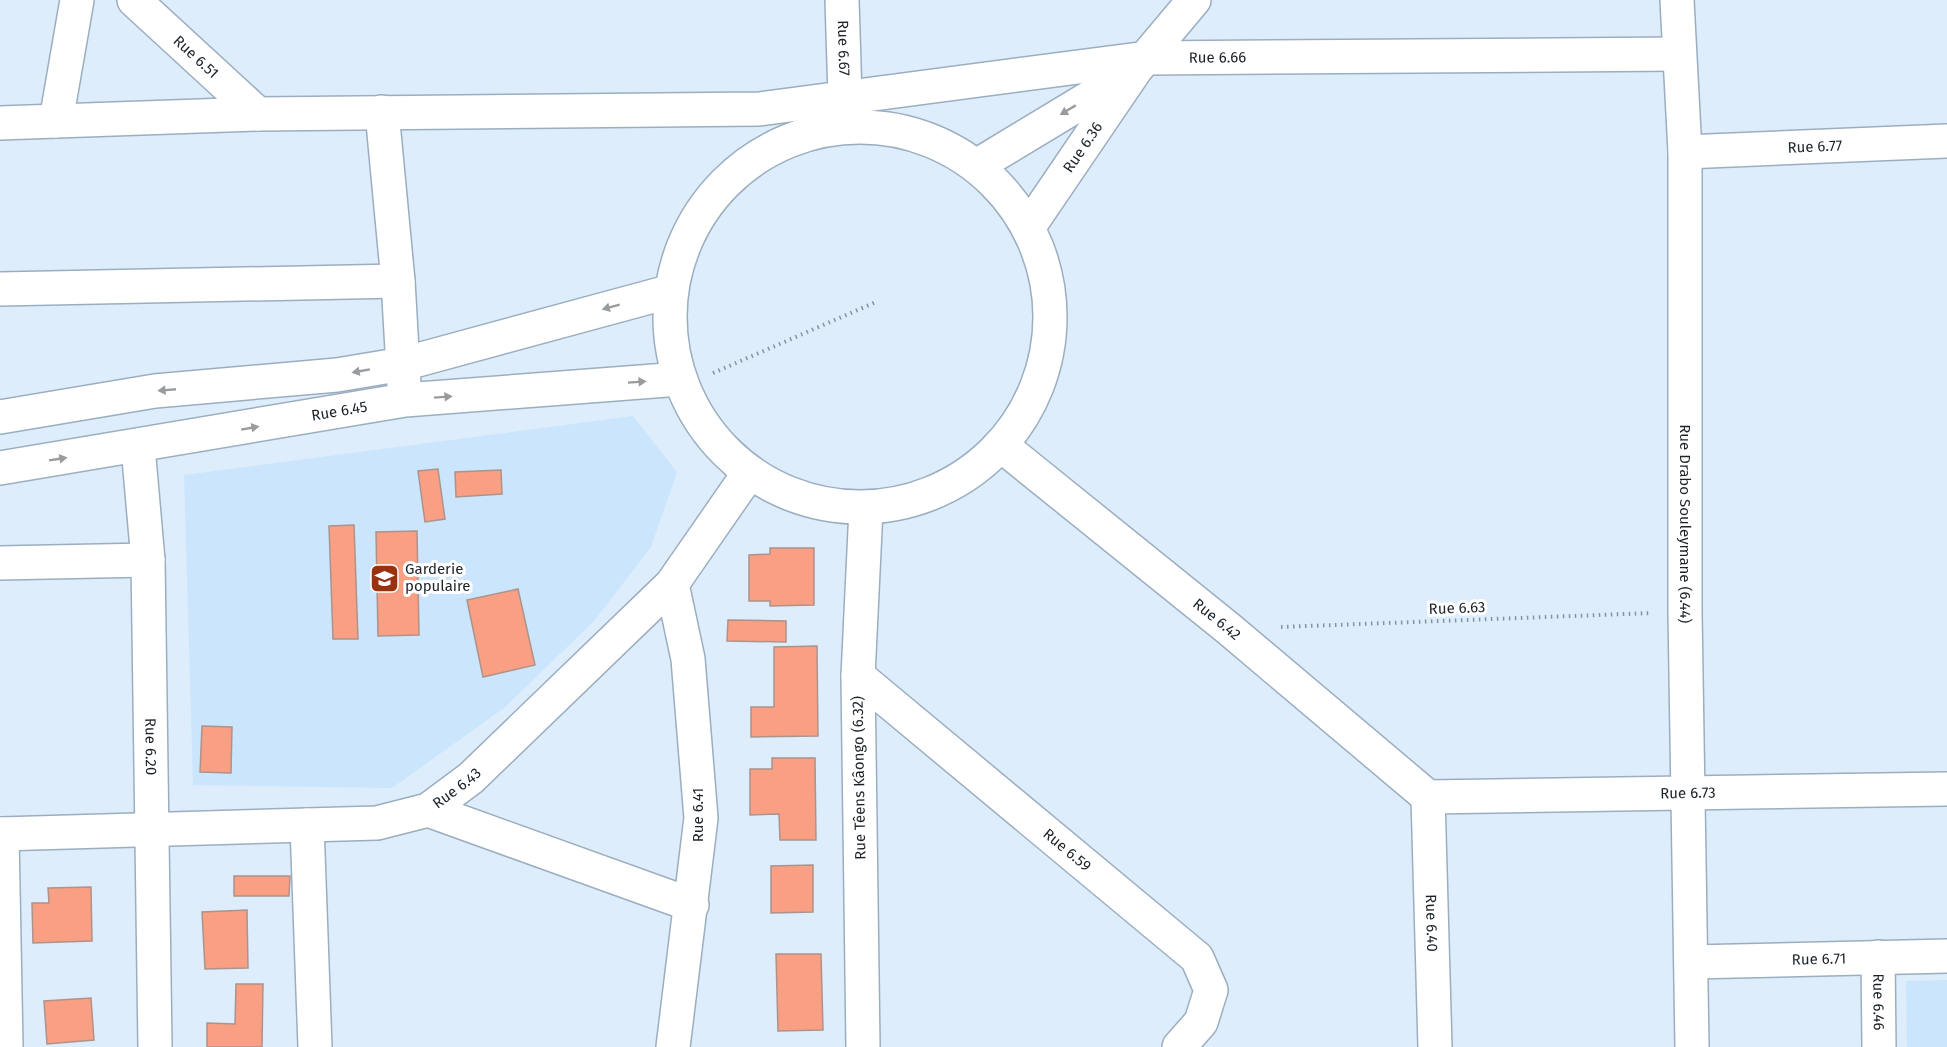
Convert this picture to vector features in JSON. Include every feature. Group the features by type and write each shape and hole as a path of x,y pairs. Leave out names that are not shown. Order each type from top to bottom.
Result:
{"street":[{"path":"56,121 77,0"},
{"name":"Rue 6.51","path":"134,0 258,114"},
{"name":"Rue 6.67","path":"842,0 845,96"},
{"name":"Rue 6.36","path":"1030,225 1142,64 1194,0"},
{"name":"Rue Drabo Souleymane (6.44)","path":"1677,0 1685,152 1685,612 1692,1047"},
{"name":"Rue 6.66","path":"0,123 258,114 759,109 845,96 1142,64 1679,54"},
{"name":"Rue 6.36","path":"978,165 1142,64"},
{"path":"382,112 398,281 405,400"},
{"path":"848,126 898,129 945,146 978,165 1030,225 1045,269 1051,332 1035,393 1002,446 963,479 917,501 867,509 804,501 748,472 709,434 681,383 668,292 684,245 721,186 776,146 811,132 848,126"},
{"name":"Rue 6.77","path":"1685,152 1947,141"},
{"path":"0,289 398,281"},
{"path":"0,417 155,391 337,375 403,364 668,292"},
{"name":"Rue 6.45","path":"0,468 125,449 405,400 681,383"},
{"name":"Rue 6.20","path":"98,401 125,449 148,560 150,829 155,1047"},
{"name":"Rue 6.42","path":"1002,446 1229,629 1428,797"},
{"name":"Rue 6.43","path":"1,834 377,823 428,810 471,778 672,584 748,472"},
{"name":"Rue Têens Kâongo (6.32)","path":"863,1047 858,676 867,509"},
{"path":"0,564 148,560"},
{"name":"Rue 6.41","path":"672,584 688,659 701,818 673,1047"},
{"name":"Rue 6.59","path":"858,676 1197,958 1210,990 1201,1022 1179,1047"},
{"name":"Rue 6.73","path":"1428,797 1688,795 1947,789"},
{"name":"Rue 6.40","path":"1428,797 1435,1047"},
{"path":"428,810 692,904"},
{"path":"307,825 315,1047"},
{"path":"1,834 6,1047"},
{"name":"Rue 6.71","path":"1690,962 1947,956"},
{"name":"Rue 6.46","path":"1878,957 1879,1047"}],"path":[{"path":"681,383 876,302"},
{"name":"Rue 6.63","path":"1229,629 1685,612"}],"shaded area":[{"path":"633,416 677,472 651,547 594,621 504,708 392,788 193,785 184,475"},
{"path":"1947,980 1947,1047 1907,1047 1906,981"}],"building":[{"path":"438,469 445,519 425,522 418,471"},
{"path":"501,470 502,494 456,497 455,472"},
{"path":"354,525 358,639 333,639 329,526"},
{"path":"417,531 419,635 378,636 376,532"},
{"path":"770,548 814,548 814,605 770,606 770,601 749,601 749,555 770,554"},
{"path":"518,589 535,665 483,677 467,600"},
{"path":"728,620 786,621 786,642 727,641"},
{"path":"817,646 818,736 751,737 751,707 774,707 774,647"},
{"path":"202,726 232,727 231,773 200,772"},
{"path":"772,758 815,758 816,840 780,840 779,814 750,815 750,769 772,769"},
{"path":"813,865 813,912 771,913 771,866"},
{"path":"234,876 290,876 289,896 234,896"},
{"path":"91,887 92,941 33,943 32,903 49,903 48,888"},
{"path":"247,910 248,968 205,969 202,912"},
{"path":"776,954 821,954 823,1030 778,1031"},
{"path":"236,984 263,984 262,1047 207,1047 207,1023 235,1024"},
{"path":"91,998 94,1040 47,1044 44,1001"}],"place":[{"name":"Garderie populaire","path":"384,578"}]}
